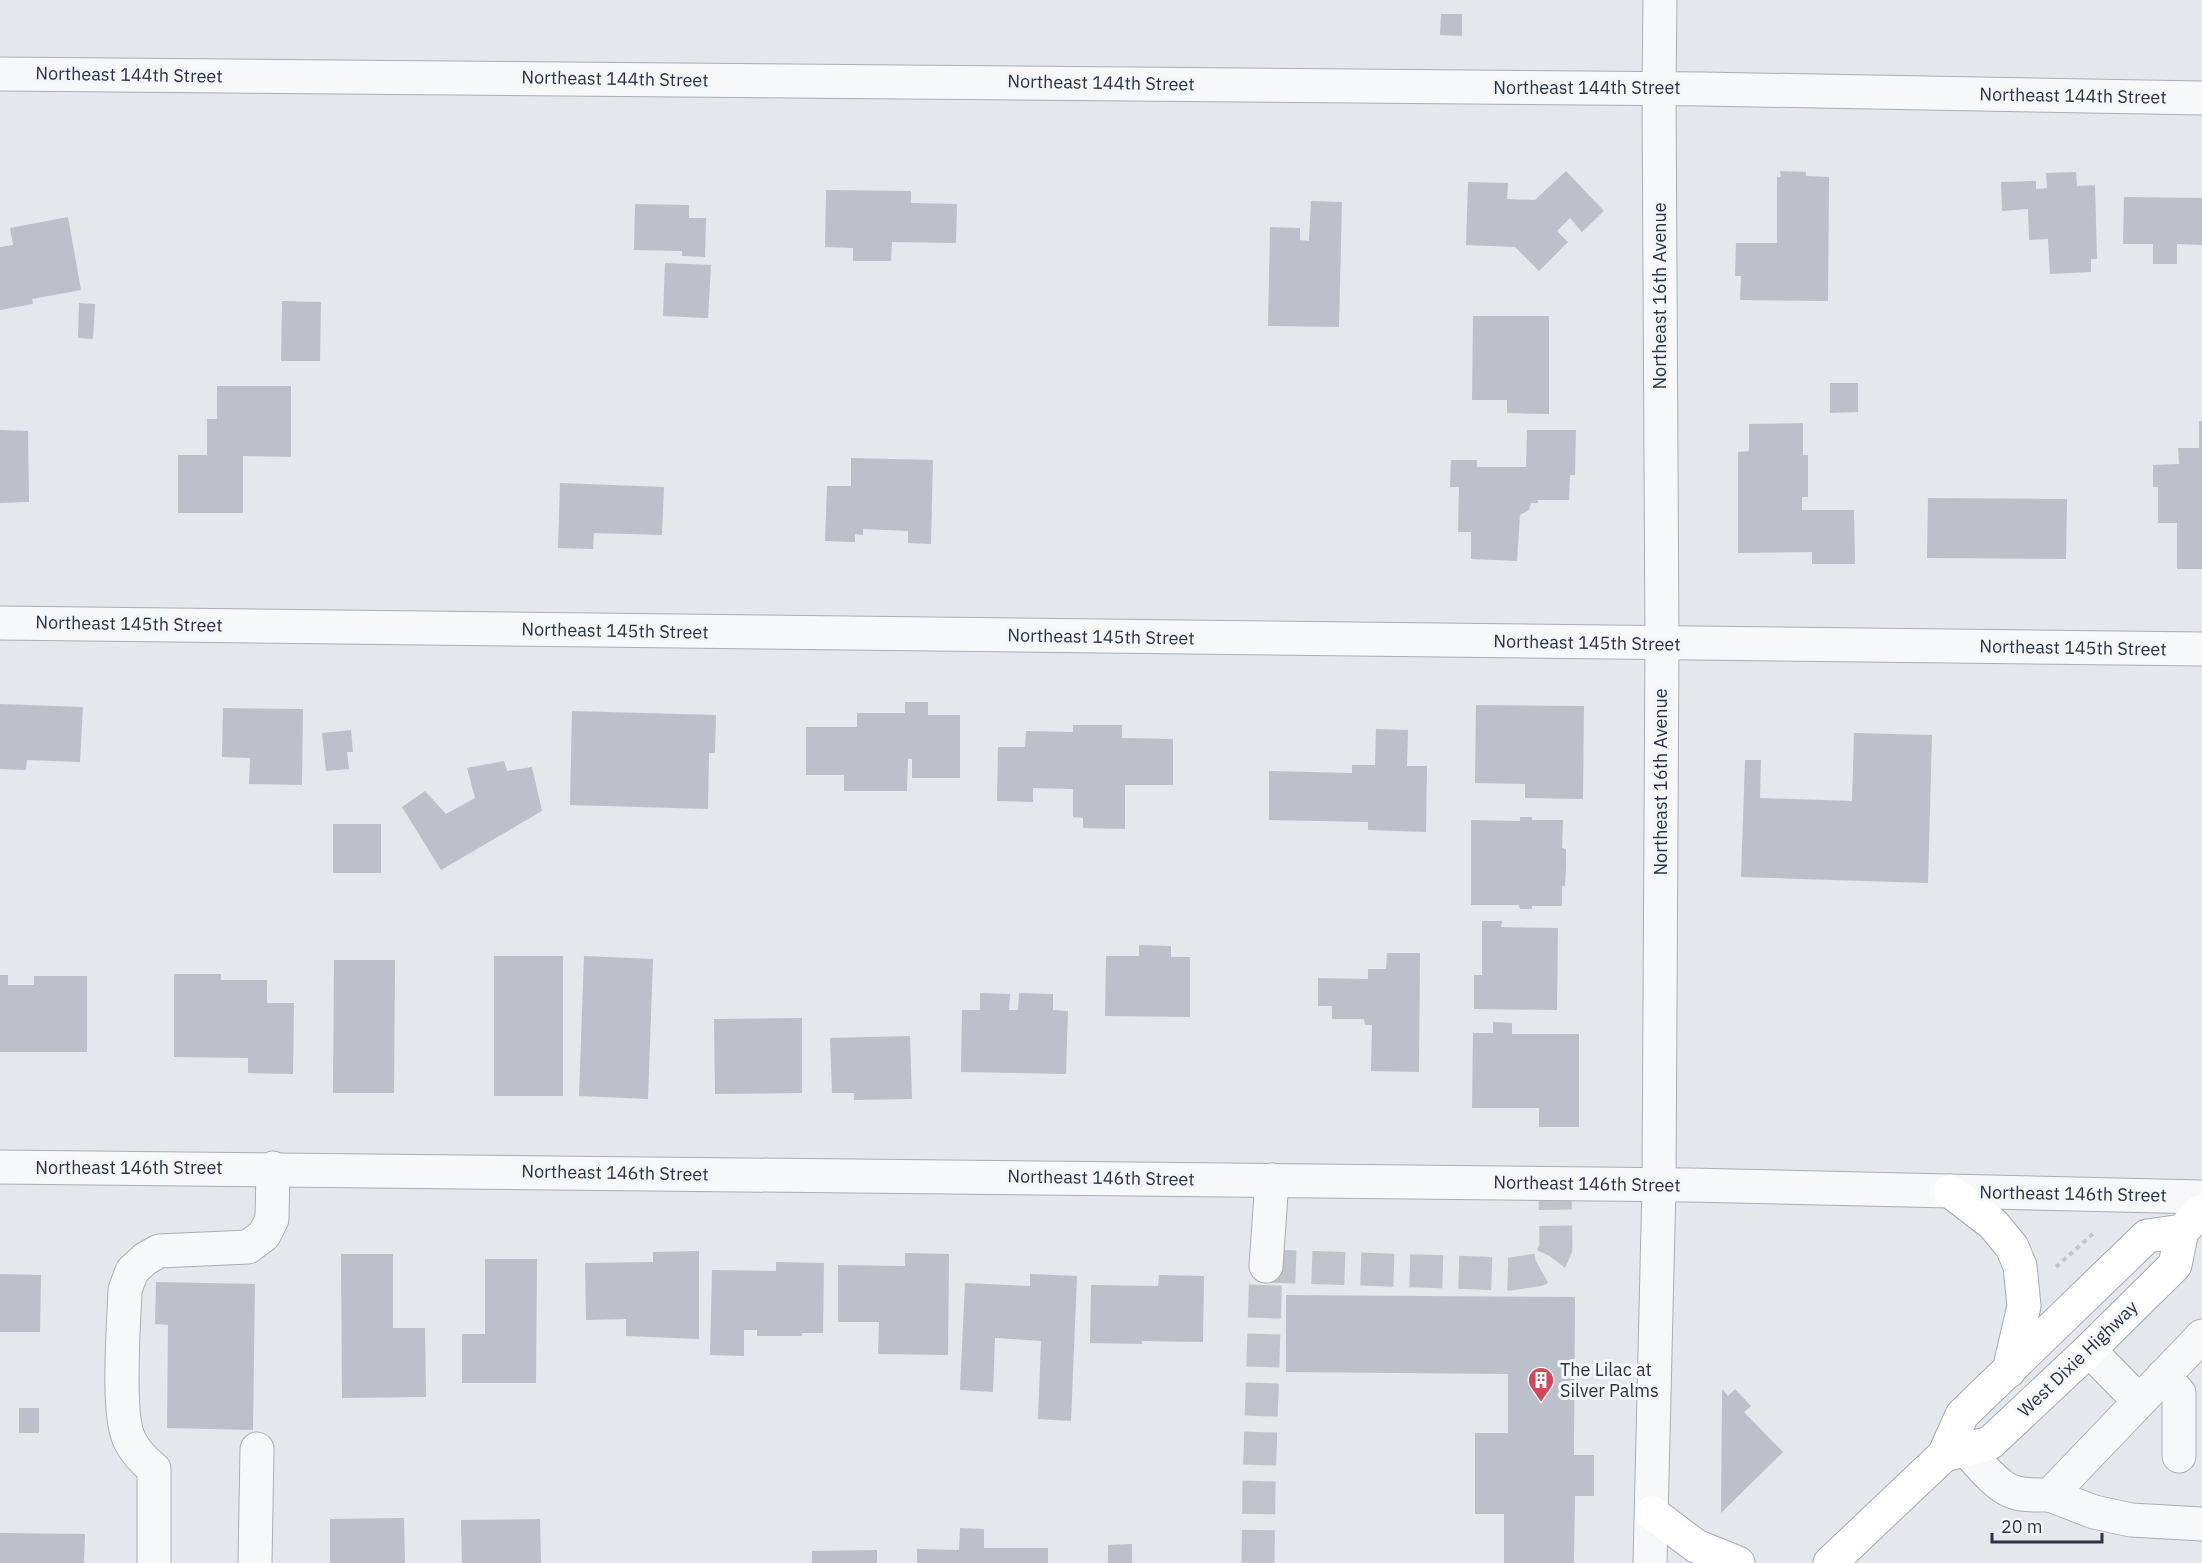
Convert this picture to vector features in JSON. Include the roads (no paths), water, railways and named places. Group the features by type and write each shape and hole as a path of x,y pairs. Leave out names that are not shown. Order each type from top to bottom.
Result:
{"main road":[{"path":"1950,1191 1993,1224 2012,1247 2020,1266 2024,1306 2009,1371"},
{"name":"West Dixie Highway","path":"1954,1452 1962,1415 2147,1236 2192,1221"},
{"name":"West Dixie Highway","path":"1830,1563 1954,1452 1990,1443 2089,1350 2175,1264 2192,1221"},
{"path":"1652,1513 1696,1546 1738,1563"}],"street":[{"name":"Northeast 16th Avenue","path":"1650,1563 1659,1185 1662,644 1660,0"},
{"name":"Northeast 144th Street","path":"0,74 1659,89 2202,98"},
{"name":"Northeast 145th Street","path":"0,623 2202,649"},
{"name":"Northeast 146th Street","path":"0,1167 273,1168 1659,1185 2202,1197"},
{"path":"154,1563 154,1469 140,1456 129,1440 123,1417 125,1290 132,1271 145,1259 159,1251 248,1247 264,1235 272,1219 273,1168"},
{"path":"1266,1266 1272,1180"},
{"path":"2050,1495 2202,1336"},
{"path":"2089,1350 2139,1401"},
{"path":"2163,1376 2179,1393 2179,1456"},
{"path":"255,1563 256,1449"},
{"path":"1954,1452 2010,1491 2050,1495 2094,1512 2131,1520 2202,1524"}],"tunnel":[{"path":"1258,1563 1266,1266 1510,1274 1537,1270 1546,1265 1556,1248 1555,1184"}],"place":[{"name":"The Lilac at Silver Palms","path":"1541,1403"}]}
